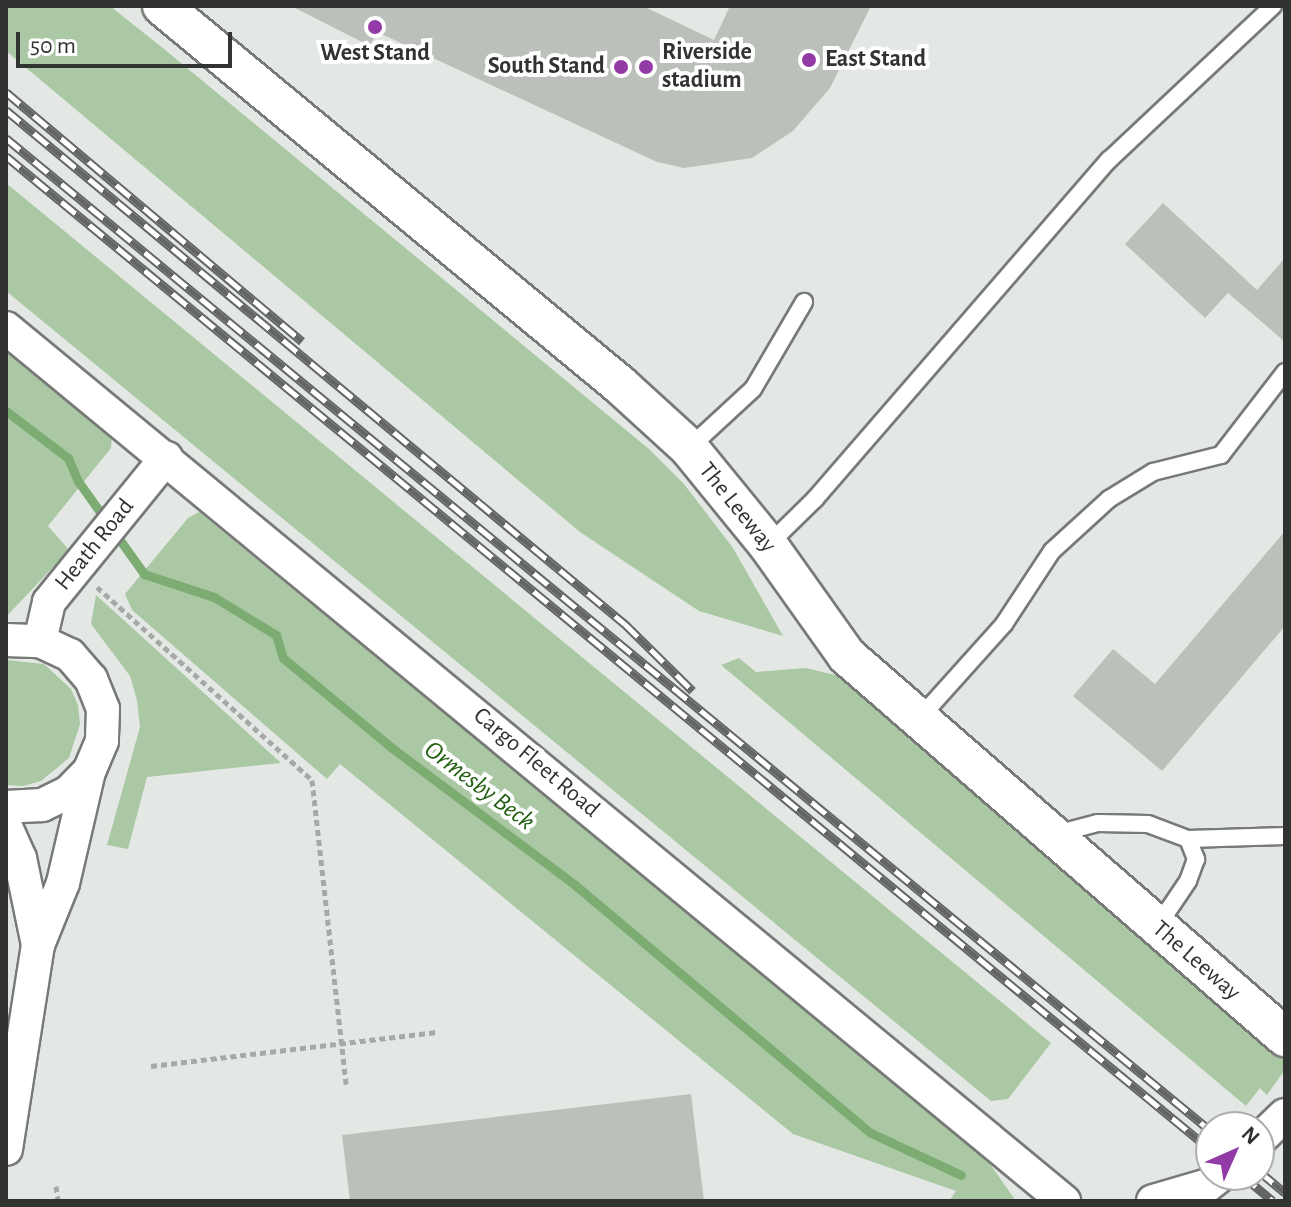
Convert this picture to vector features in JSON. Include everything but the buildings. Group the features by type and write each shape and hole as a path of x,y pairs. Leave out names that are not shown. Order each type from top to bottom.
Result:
{"street":[{"name":"The Leeway","path":"162,6 619,384 689,448 768,545 847,656 917,721 1285,1037"},
{"name":"Cargo Fleet Road","path":"6,328 1064,1201"},
{"name":"Heath Road","path":"40,641 49,602 166,458"},
{"path":"6,640 40,641 70,655 91,679 103,709 102,741 89,771 63,883 38,945 6,1149"},
{"path":"6,807 42,805 69,792 89,771"},
{"path":"6,827 20,858 38,945"},
{"path":"1153,1201 1195,1189"}],"lane":[{"path":"768,545 815,499 1109,160 1273,6"},
{"path":"689,448 753,389 804,302"},
{"path":"917,721 1004,624 1052,551 1109,499 1153,472 1221,455 1285,372"},
{"path":"1051,835 1111,823 1148,824 1188,839 1285,836"},
{"path":"1157,927 1188,881 1196,859 1188,839"}],"path":[{"path":"78,564 312,780 346,1085"},
{"path":"151,1066 437,1032"},
{"path":"56,1186 58,1201"}],"green space":[{"path":"6,6 110,6 164,49 649,449 684,484 733,548 783,636 699,611 580,532 6,51"},
{"path":"6,183 1051,1043 1008,1099 991,1101 6,291"},
{"path":"6,348 112,436 111,448 48,526 69,550 6,617"},
{"path":"199,512 985,1157 1016,1201 949,1201 956,1191 793,1134 340,764 327,779 132,610 125,594 188,518"},
{"path":"96,595 281,763 147,777 128,849 107,845 140,727 137,700 130,676 91,624"},
{"path":"739,658 756,672 806,668 851,679 1284,1059 1284,1071 1267,1095 1260,1088 1246,1106 721,665"},
{"path":"6,660 44,664 71,689 78,705 80,724 69,758 41,781 23,786 6,785"}],"waterway":[{"name":"Ormesby Beck","path":"6,411 68,458 78,481 144,574 214,597 276,635 283,658 392,748 575,885 871,1133 961,1175"}],"railway":[{"path":"6,92 302,341"},
{"path":"6,110 625,624 693,691"},
{"path":"6,138 1195,1118"},
{"path":"6,156 1195,1137"},
{"path":"1275,1185 1285,1193"},
{"path":"1261,1191 1273,1201"}],"place":[{"name":"West Stand","path":"375,27"},
{"name":"East Stand","path":"809,60"},
{"name":"South Stand","path":"621,67"},
{"name":"Riverside stadium","path":"646,67"}]}
